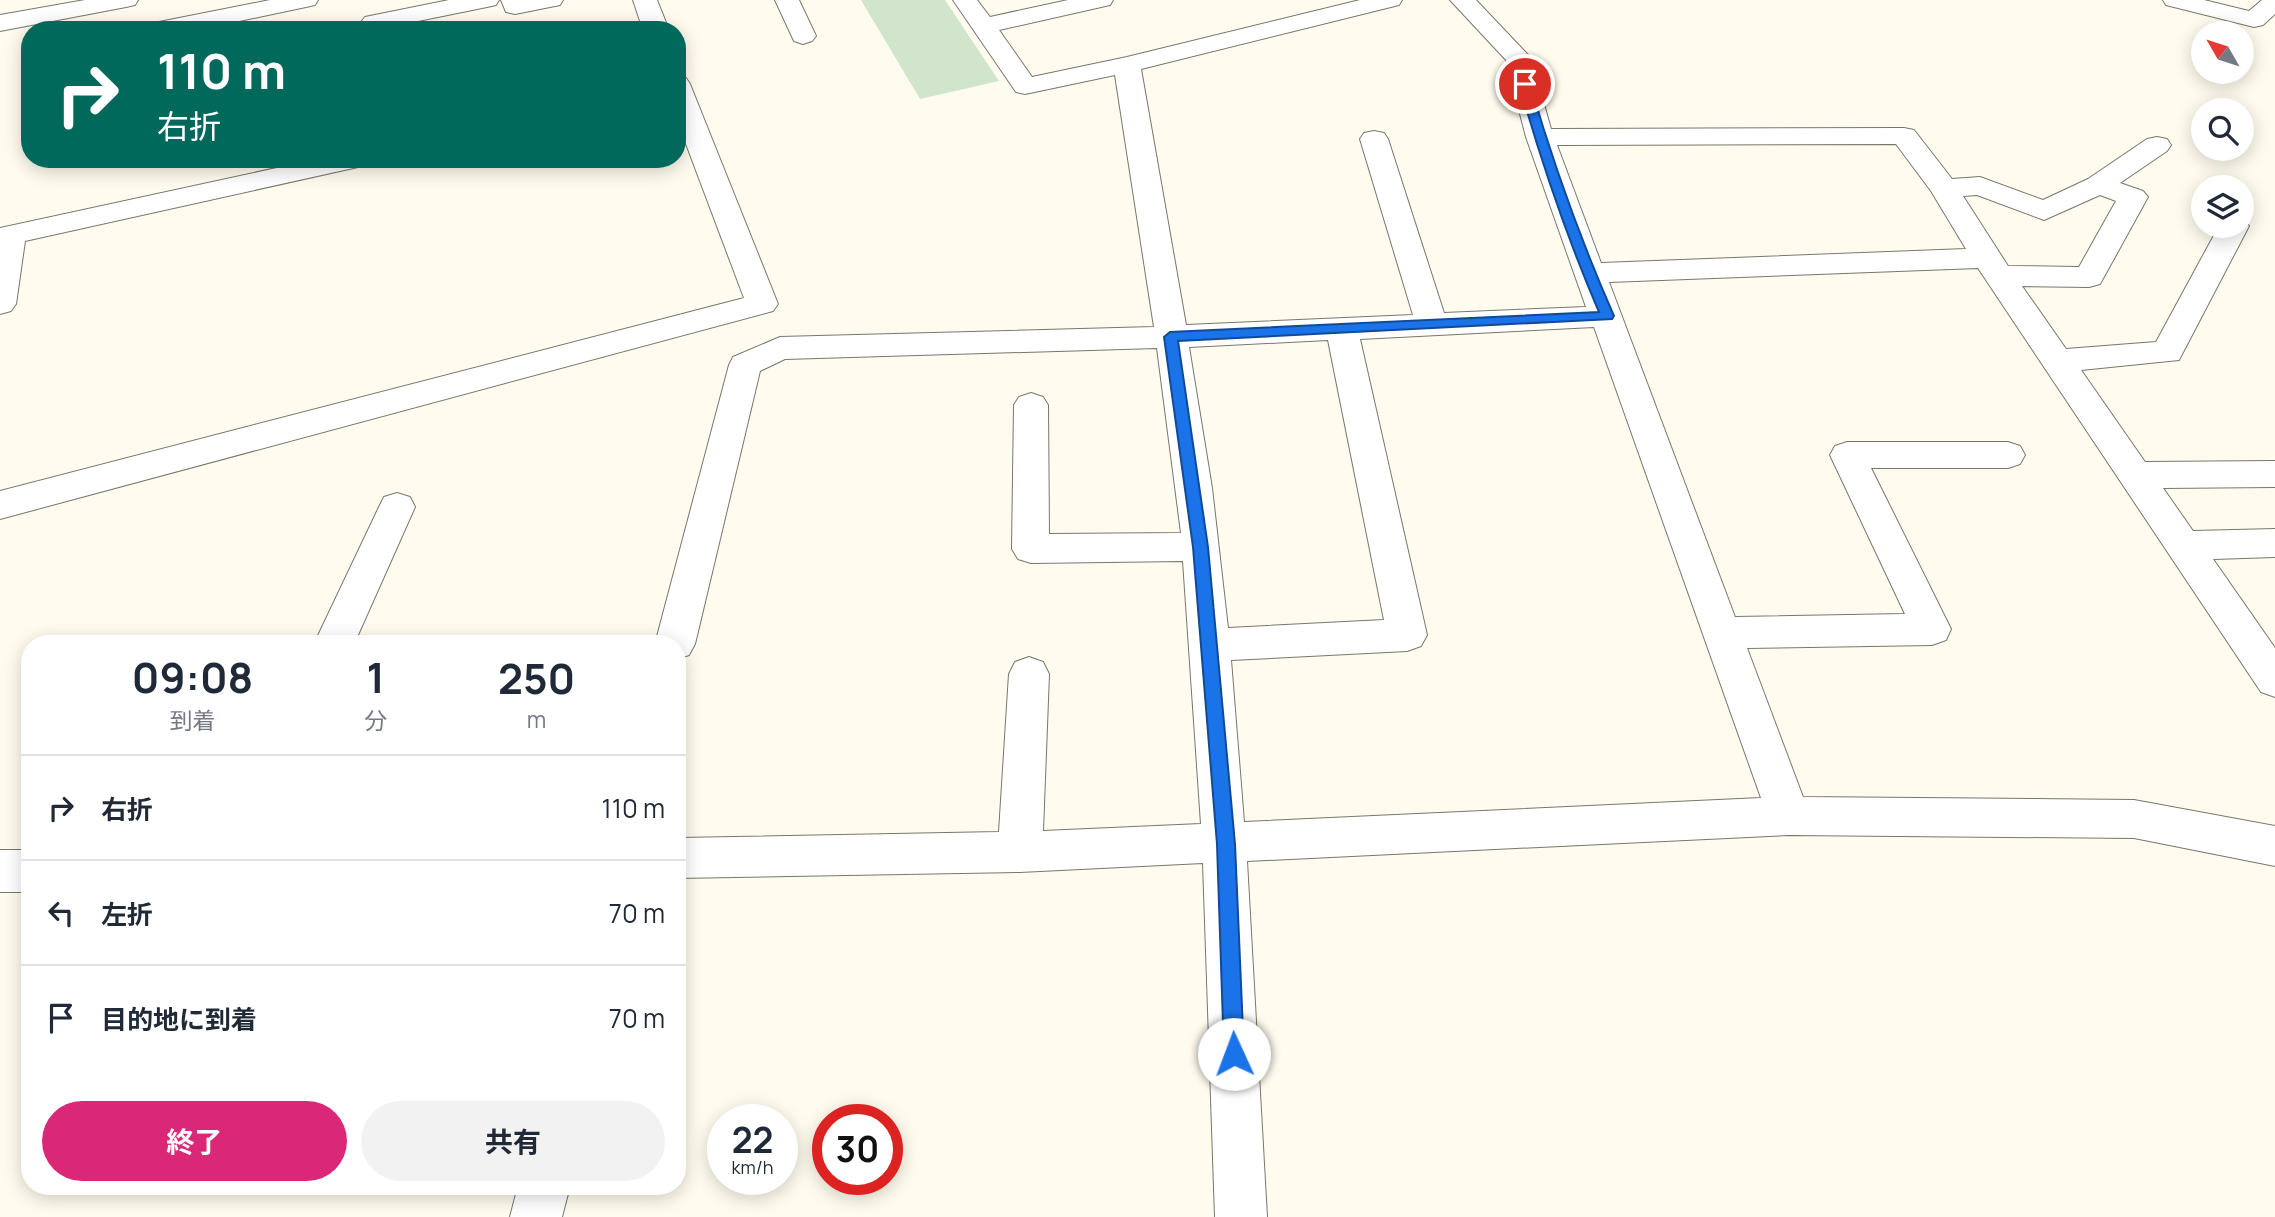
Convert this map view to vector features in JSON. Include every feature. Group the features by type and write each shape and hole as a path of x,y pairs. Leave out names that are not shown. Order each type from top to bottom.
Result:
{"street":[{"path":"0,23 41,8 126,0"},
{"path":"203,21 306,0"},
{"path":"375,17 487,0"},
{"path":"513,0 515,7 551,0"},
{"path":"645,0 653,21"},
{"path":"787,0 803,36"},
{"path":"965,0 1025,86 1126,65 1390,0"},
{"path":"984,26 1101,0"},
{"path":"1462,0 1518,58 1540,137 1789,816"},
{"path":"2175,0 2255,20 2275,1"},
{"path":"1126,65 1170,337 1200,547 1226,844 1241,1217"},
{"path":"0,505 762,304 686,107"},
{"path":"1540,137 1904,136 1944,188 1993,267 2275,680"},
{"path":"1374,139 1433,324"},
{"path":"1944,188 1980,186 2044,211 2098,185 2157,145"},
{"path":"0,304 12,235 317,168"},
{"path":"1589,273 1993,267 2089,276 2133,197 2098,185"},
{"path":"2057,360 2167,352 2227,238"},
{"path":"678,635 744,365 780,348 1170,337 1607,316"},
{"path":"1209,645 1407,635 1342,328"},
{"path":"1031,405 1031,549 1200,547"},
{"path":"1723,633 1932,629 1847,455 2008,455"},
{"path":"2134,475 2275,474"},
{"path":"338,635 397,507"},
{"path":"2183,545 2275,543"},
{"path":"1020,852 1029,674"},
{"path":"686,858 1020,852 1789,816 2134,819 2275,846"},
{"path":"0,871 21,870"},
{"path":"536,1217 542,1195"}],"green space":[{"path":"861,0 945,0 999,81 920,99"}],"route":[{"path":"1234,1054 1226,844 1200,547 1170,337 1607,316 1540,137 1525,84"}]}
